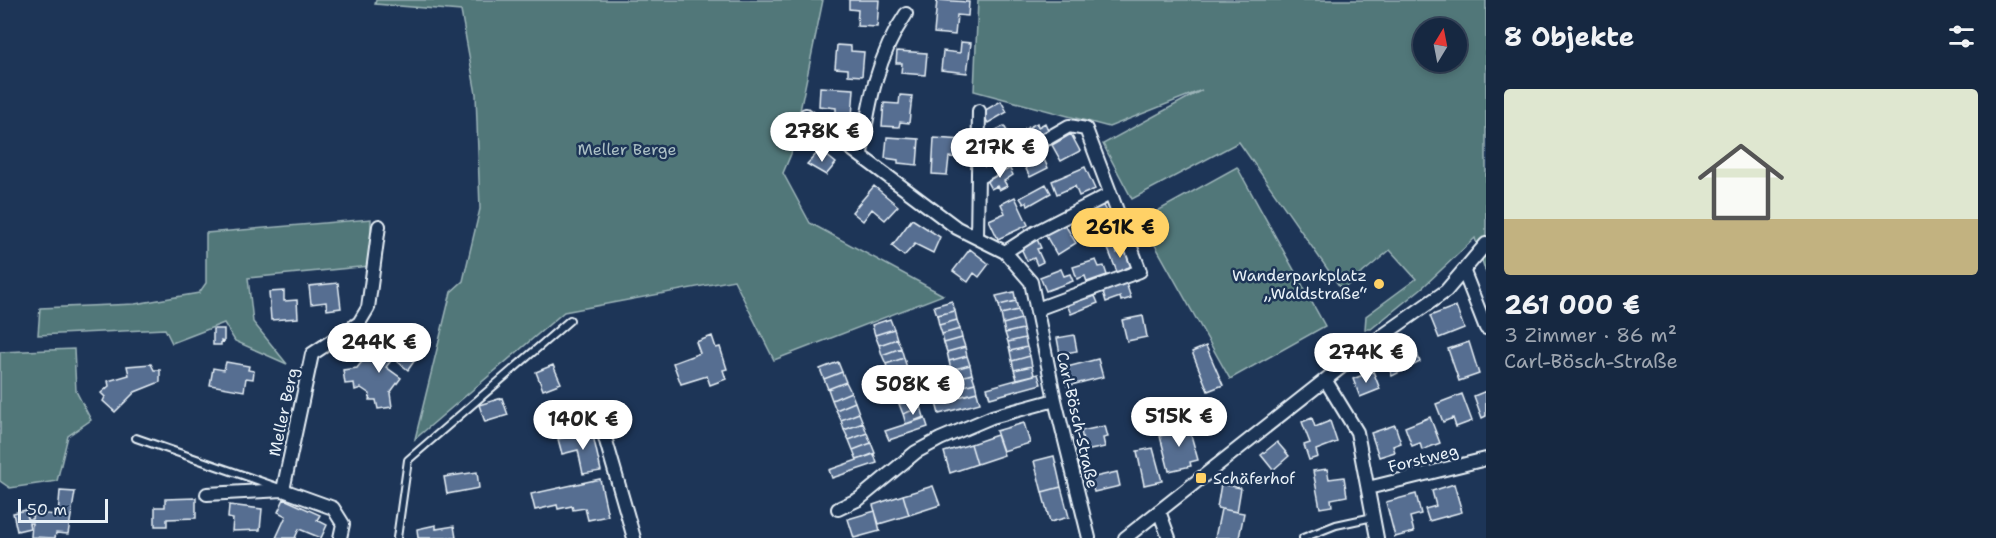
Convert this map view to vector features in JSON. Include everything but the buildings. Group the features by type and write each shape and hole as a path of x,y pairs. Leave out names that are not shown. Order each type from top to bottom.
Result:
{"street":[{"path":"861,153 869,105 888,39 906,14"},
{"path":"977,237 979,111"},
{"name":"Carl-Bösch-Straße","path":"806,115 861,153 921,203 957,228 1005,252 1031,282 1055,400 1089,538"},
{"path":"978,178 1069,126 1086,129 1140,271 1036,309"},
{"path":"1005,252 1036,232 1110,194"},
{"name":"Meller Berg","path":"283,490 312,354 359,323 368,308 379,226"},
{"path":"1125,538 1368,346 1446,291 1486,244"},
{"path":"1464,272 1486,328"},
{"path":"1326,381 1357,432 1377,538"},
{"path":"838,509 859,499 916,452 940,439 992,417 1055,400"},
{"path":"602,427 634,538"},
{"name":"Forstweg","path":"1368,488 1486,459"},
{"path":"207,494 283,490 333,508 343,524 340,538"},
{"path":"1159,511 1169,538"}],"lane":[{"path":"397,538 408,460 570,320"},
{"path":"136,438 283,490"},
{"path":"1303,538 1336,525 1373,517"}],"green space":[{"name":"Meller Berge","path":"376,0 823,0 791,154 783,173 810,223 943,295 774,360 734,280 564,312 415,439 451,292 463,281 480,209 476,94 461,11 375,4"},
{"path":"978,0 1486,0 1486,273 1475,238 1423,287 1371,329 1365,329 1366,316 1416,279 1390,250 1342,290 1239,142 1132,199 1103,144 1202,90 1109,127 974,91"},
{"path":"1237,167 1325,326 1230,379 1141,220"},
{"path":"371,219 370,266 248,278 253,322 287,364 235,341 224,323 172,343 165,329 38,335 40,308 135,304 199,293 206,283 206,233"},
{"path":"74,349 76,391 91,420 68,436 57,481 10,488 0,481 0,352"}],"place":[{"name":"Wanderparkplatz „Waldstraße“","path":"1379,284"},
{"name":"Schäferhof","path":"1201,478"}]}
